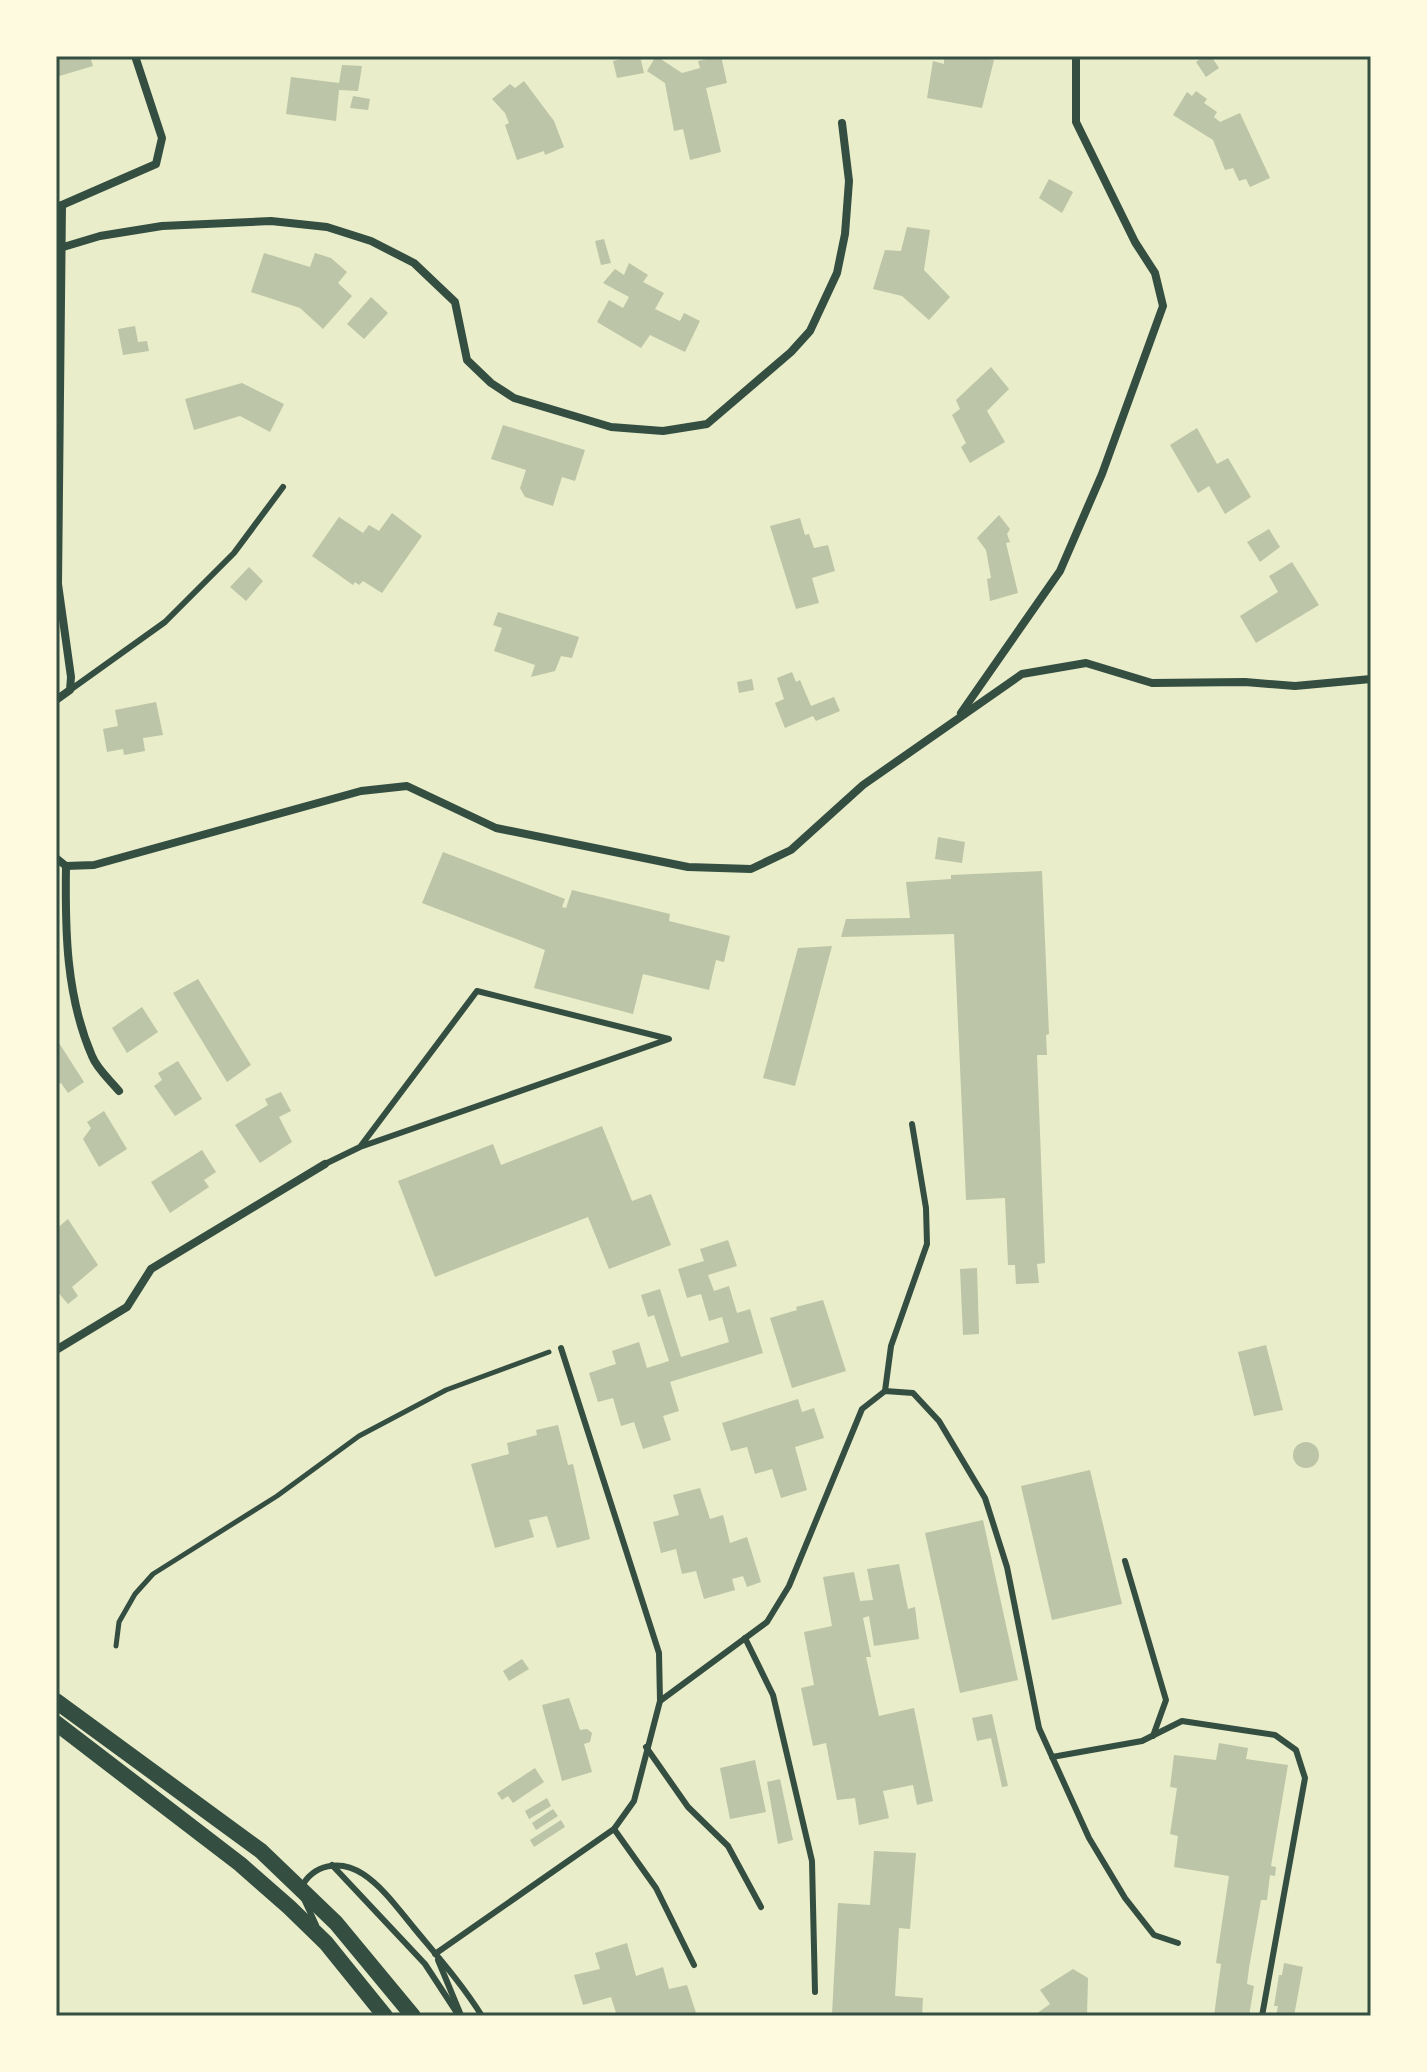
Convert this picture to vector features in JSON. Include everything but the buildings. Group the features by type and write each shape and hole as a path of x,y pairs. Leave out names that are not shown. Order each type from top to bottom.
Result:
{"main road":[{"path":"56,1701 261,1851 354,1942 413,2016"},
{"path":"56,1723 240,1864 289,1907 326,1943 385,2016"}],"street":[{"path":"56,700 70,690 71,677 58,584 59,204 156,164 162,138 135,56"},
{"path":"956,720 1060,571 1102,474 1163,306 1155,273 1135,242 1076,122 1076,56"},
{"path":"60,248 100,236 162,226 271,221 327,227 371,241 414,263 455,302 467,360 491,383 514,398 611,427 663,431 707,424 791,352 810,331 837,273 845,234 849,181 842,123"},
{"path":"56,858 66,866 94,865 361,791 407,786 496,828 688,867 751,869 791,850 863,785 1022,674 1086,663 1152,683 1245,682 1295,686 1371,679"},
{"path":"66,866 65,937 74,1000 93,1059 119,1091"},
{"path":"56,1350 127,1307 151,1269 325,1164"}],"lane":[{"path":"70,690 128,650 176,611 234,553 283,487"},
{"path":"325,1164 360,1147 669,1039 477,991 360,1147"},
{"path":"885,1391 891,1346 927,1244 926,1208 912,1124"},
{"path":"435,1954 614,1829 634,1801 660,1701 659,1653 561,1348"},
{"path":"660,1701 767,1622 789,1586 862,1409 885,1391 913,1393 939,1421 985,1498 1007,1567 1039,1728 1089,1838 1125,1898 1154,1935 1178,1943"},
{"path":"1125,1561 1166,1700 1153,1736"},
{"path":"745,1638 773,1695 812,1861 815,1992"},
{"path":"1052,1757 1142,1741 1182,1721 1275,1735 1296,1750 1305,1778 1262,2016"},
{"path":"646,1747 688,1807 728,1846 761,1907"},
{"path":"614,1829 656,1888 694,1965"},
{"path":"332,1865 425,1964 460,2016"},
{"path":"326,1943 304,1902 301,1887 315,1869 332,1865 348,1867 371,1880 466,1990 482,2016"},
{"path":"435,1954 460,2016"}],"path":[{"path":"116,1646 119,1622 135,1594 153,1574 277,1496 359,1436 446,1390 561,1348"}]}
